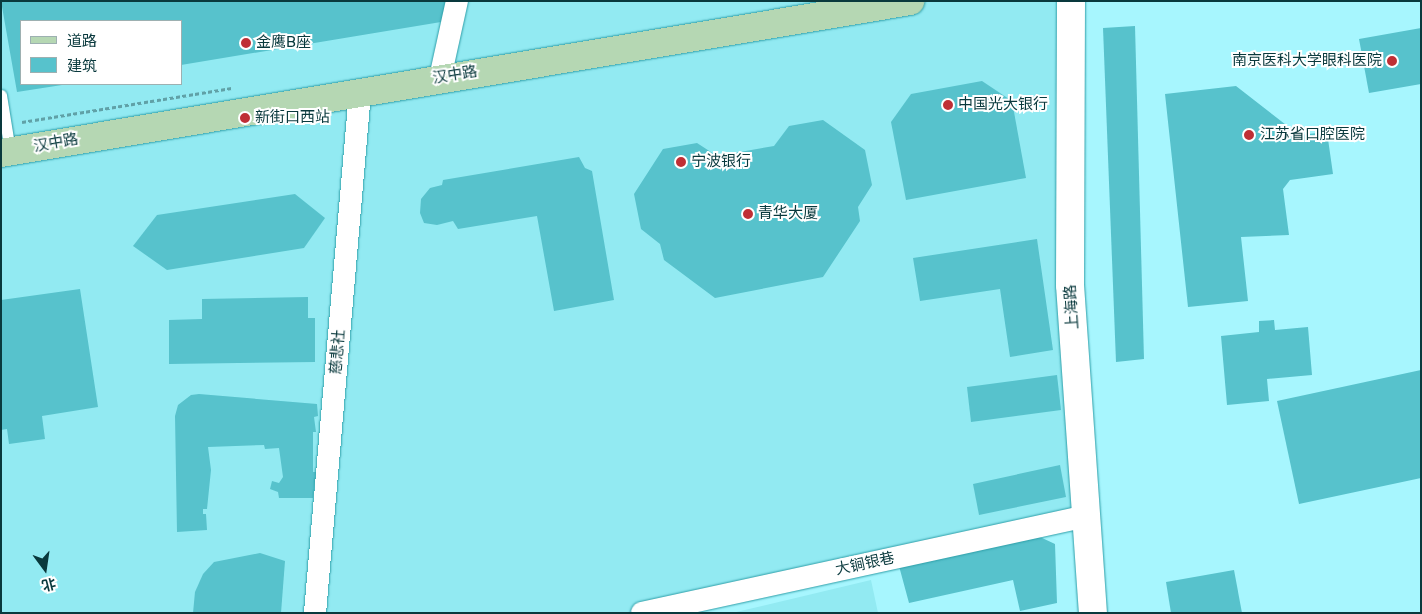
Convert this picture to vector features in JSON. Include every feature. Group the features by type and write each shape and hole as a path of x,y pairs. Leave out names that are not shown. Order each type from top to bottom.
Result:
{"main road":[{"name":"汉中路","path":"6,152 910,1"},
{"name":"上海路","path":"1071,1 1070,285 1088,516 1093,613"}],"street":[{"path":"440,78 457,1"},
{"name":"慈悲社","path":"315,613 360,92"},
{"name":"大锏银巷","path":"642,613 678,609 1088,516"}],"lane":[{"path":"1,95 6,125 6,152"}],"path":[{"path":"6,125 240,86"}],"shaded area":[{"path":"1,1 1072,1 1088,516 650,613 1,613"},
{"path":"871,580 878,613 732,613"}],"building":[{"name":"金鹰B座","path":"1,1 447,1 441,22 182,65 182,20 20,20 20,85 62,85 17,92"},
{"path":"1135,26 1144,359 1116,362 1103,28"},
{"name":"南京医科大学眼科医院","path":"1421,28 1421,84 1369,93 1359,39"},
{"path":"982,81 1012,101 1026,178 906,200 891,122 911,94"},
{"path":"1236,86 1299,135 1327,132 1333,174 1290,180 1283,189 1289,235 1241,237 1248,301 1188,307 1165,94"},
{"name":"青华大厦","path":"823,120 865,150 872,185 858,207 860,221 823,277 715,298 664,260 660,244 641,229 634,194 663,149 697,143 717,156 774,146 789,126"},
{"path":"579,157 585,168 592,171 614,300 554,311 537,216 458,229 453,221 437,225 424,223 420,213 421,199 430,188 442,185 443,180"},
{"path":"295,194 325,218 304,248 167,270 133,246 157,215"},
{"path":"1037,239 1053,350 1010,357 1000,289 920,301 913,258"},
{"path":"80,289 98,407 42,416 45,439 9,444 7,429 1,430 1,300"},
{"path":"308,297 308,318 315,318 315,362 169,364 169,320 202,319 202,299"},
{"path":"1274,320 1275,330 1308,327 1312,375 1267,379 1269,401 1227,405 1221,336 1259,332 1259,321"},
{"path":"1421,370 1421,478 1299,504 1277,401"},
{"path":"1057,375 1061,410 971,422 967,387"},
{"path":"199,394 317,404 318,416 314,417 316,432 313,432 313,472 316,472 313,498 279,498 278,492 270,489 272,481 279,483 283,477 279,448 265,449 264,445 208,447 211,470 207,509 203,509 203,514 206,514 207,530 177,532 175,416 178,405 191,395"},
{"path":"1060,465 1066,497 979,515 973,484"},
{"path":"1040,537 1055,544 1057,603 1020,611 1013,580 909,603 899,566"},
{"path":"260,553 285,561 281,613 193,613 195,592 203,574 214,562"},
{"path":"1234,570 1242,613 1171,613 1166,582"}],"place":[{"name":"金鹰B座","path":"246,43"},
{"name":"南京医科大学眼科医院","path":"1392,61"},
{"name":"中国光大银行","path":"948,105"},
{"name":"新街口西站","path":"245,118"},
{"name":"江苏省口腔医院","path":"1249,135"},
{"name":"宁波银行","path":"681,162"},
{"name":"青华大厦","path":"748,214"}]}
